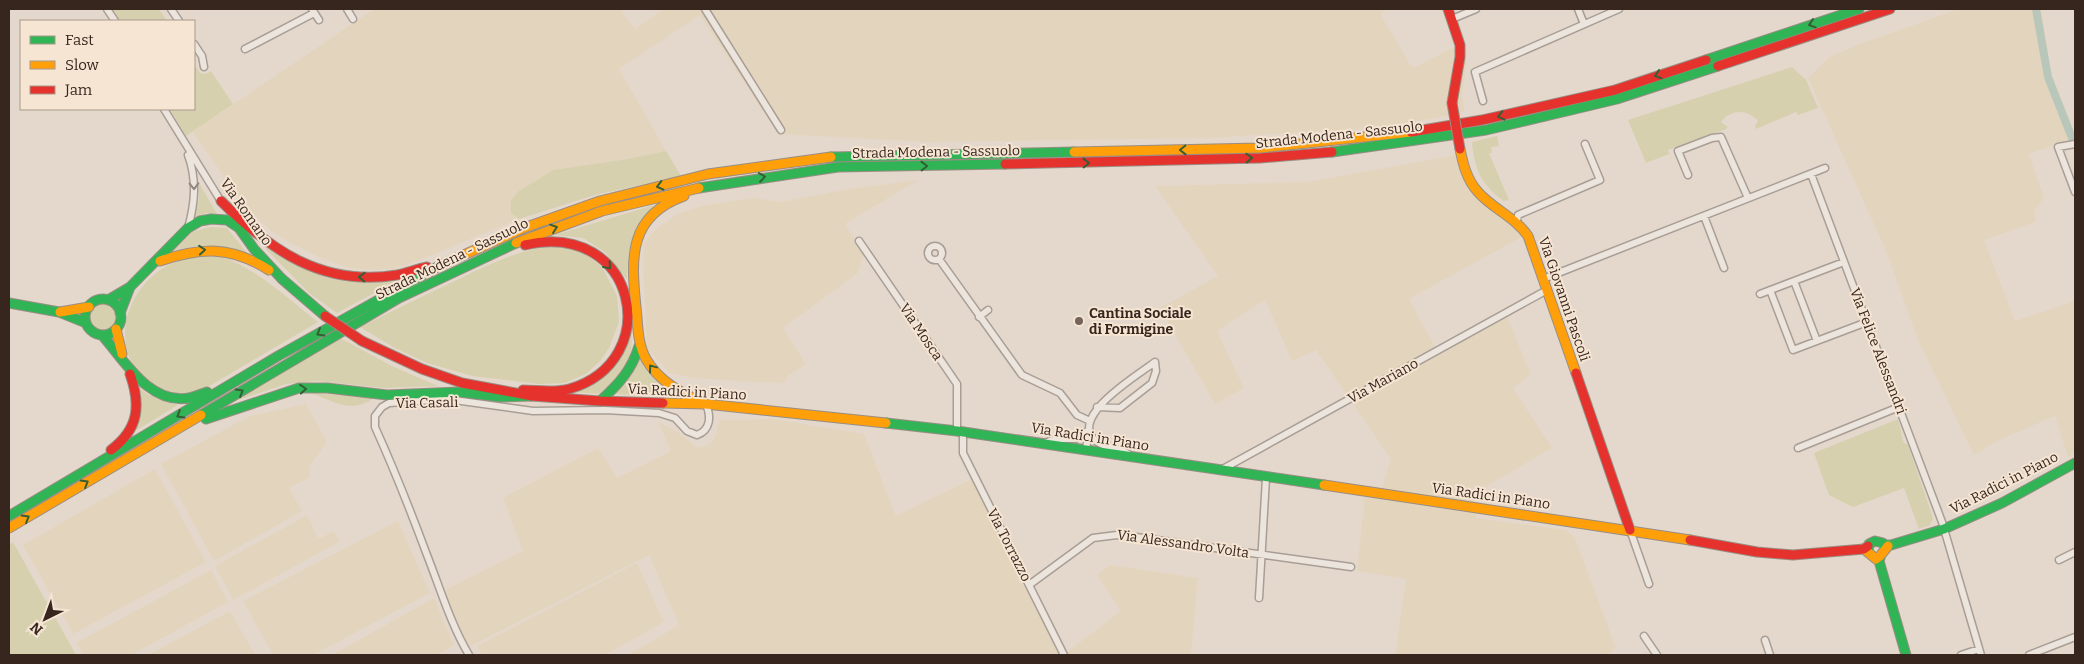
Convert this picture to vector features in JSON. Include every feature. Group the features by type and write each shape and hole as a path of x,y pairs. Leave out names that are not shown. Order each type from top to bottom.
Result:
{"main road":[{"name":"Via Giovanni Pascoli","path":"1448,9 1460,44 1460,57 1452,103 1460,150 1466,172 1472,184 1483,197 1517,221 1528,236 1630,530"},
{"name":"Strada Modena - Sassuolo","path":"9,516 278,356 444,263 524,228 600,201 708,174 835,157 1260,148 1405,133 1482,120 1615,90 1859,9"},
{"name":"Strada Modena - Sassuolo","path":"9,528 399,298 528,237 602,211 714,184 838,167 1260,158 1336,152 1405,143 1486,130 1617,99 1890,9"},
{"path":"600,401 626,378 636,360 639,346 632,258 636,239 645,223 663,205 678,198 700,192 714,184"},
{"path":"221,201 262,239 280,251 325,270 351,276 375,277 398,275 444,263"},
{"path":"239,228 227,220 211,219 200,221 188,228 156,263 130,287 108,300 97,300 89,307 85,317 86,323 92,331 102,335 138,379 150,389 163,396 178,399 195,398 278,356"},
{"name":"Via Romano","path":"239,228 254,249 282,279 325,316"},
{"path":"499,250 544,240 563,241 584,246 601,257 622,284 627,312 626,328 620,348 607,368 586,383 567,390 501,390"},
{"path":"156,263 178,254 212,249 246,257 282,279"},
{"path":"102,335 112,333 119,325 120,313 130,287"},
{"path":"108,300 116,305 120,313"},
{"path":"9,304 60,312 86,323"},
{"path":"60,312 89,307"},
{"name":"Via Radici in Piano","path":"325,316 362,341 422,369 462,383 532,396 600,401 706,404 960,432 1630,530 1757,552 1793,555 1867,549 1875,541 1881,542 1882,553 1944,529 2002,503 2075,463"},
{"path":"48,492 54,484 117,446 133,425 138,401 136,389 124,361 116,329"},
{"path":"639,346 660,378 678,392 706,404"},
{"path":"158,439 221,412 299,388 327,388 387,395 459,392 500,397 532,396"},
{"path":"1867,549 1871,556 1882,553 1904,654"}],"street":[{"path":"107,9 113,20"},
{"path":"171,9 178,20"},
{"path":"347,9 353,19"},
{"path":"705,9 780,130"},
{"path":"1452,19 1476,9"},
{"path":"1578,9 1584,24"},
{"path":"1484,101 1475,72 1620,9"},
{"path":"246,49 313,11 319,20"},
{"path":"195,46 202,56 204,66"},
{"name":"Via Romano","path":"165,110 184,144 239,228"},
{"path":"1688,175 1678,151 1712,138 1721,137 1748,198"},
{"path":"184,144 195,182 193,206 188,228"},
{"path":"1517,221 1518,215 1524,212 1600,180 1585,144"},
{"path":"2075,144 2058,147 2075,192"},
{"path":"1543,279 1825,168"},
{"name":"Via Felice Alessandri","path":"1811,174 1944,529 1980,652"},
{"path":"1704,216 1724,268"},
{"name":"Via Mosca","path":"859,241 957,384 960,432"},
{"path":"939,259 1022,375 1060,393 1077,415 1090,421"},
{"path":"1760,294 1844,262"},
{"path":"1794,281 1817,340"},
{"name":"Via Mariano","path":"1220,471 1546,290"},
{"path":"1770,290 1793,350 1867,322"},
{"path":"979,317 988,310"},
{"path":"1086,449 1090,421 1097,408 1155,362 1156,371 1152,383 1120,408 1097,408"},
{"name":"Via Casali","path":"469,655 454,623 403,490 374,427 374,419 378,412 390,403 447,399 533,411 605,410 659,413 675,418 688,431 697,435 705,430 708,423 710,415 706,404"},
{"path":"1798,448 1899,407"},
{"path":"1045,443 1055,439 1075,439 1089,430"},
{"path":"1089,430 1091,436 1097,442 1124,450 1133,458"},
{"name":"Via Torrazzo","path":"960,432 963,453 1064,655"},
{"path":"1259,598 1266,478"},
{"path":"1630,530 1649,584"},
{"name":"Via Alessandro Volta","path":"1029,585 1086,541 1102,535 1136,537 1351,567"},
{"path":"2059,560 2075,552"},
{"path":"1644,636 1657,655"},
{"path":"2029,655 2047,652 2075,637"},
{"path":"1764,640 1770,655"},
{"path":"1962,655 1980,652"}],"shaded area":[{"path":"112,9 159,9 166,20 119,20"},
{"path":"374,9 620,9 635,29 663,9 1385,9 1382,12 1382,17 1411,66 1416,67 1452,48 1458,50 1467,60 1462,96 1465,111 1381,128 1210,138 928,142 778,134 700,15 619,69 666,151 628,159 553,170 511,213 519,219 415,262 393,269 349,268 323,259 271,231 248,209 192,132"},
{"path":"1959,9 2038,9 2042,12 2051,79 2073,139 2029,154 2044,198 2035,210 2035,222 1984,240 2015,321 2075,301 2075,453 2068,457 2055,416 1999,440 1974,455 1918,340 1886,251 1808,78 1828,58 1857,45"},
{"path":"195,66 200,73 206,74 211,71 233,104 186,136 171,110 195,110"},
{"path":"1792,67 1806,80 1818,108 1798,115 1796,112 1756,129 1755,126 1758,121 1754,117 1739,112 1734,113 1721,122 1728,127 1726,129 1668,150 1669,154 1646,163 1628,120"},
{"path":"1497,136 1499,146 1491,147 1492,153 1489,153 1509,200 1504,201 1490,189 1480,176 1472,142"},
{"path":"666,151 681,176 595,195 519,219 511,213 511,200 519,191 553,170 628,159"},
{"path":"1457,155 1466,183 1478,200 1511,222 1523,236 1409,299 1439,354 1507,317 1531,374 1513,388 1552,448 1475,493 1476,518 1566,530 1575,538 1616,648 1606,655 1395,655 1406,579 1357,571 1366,486 1382,487 1391,459 1316,350 1292,361 1265,300 1217,331 1244,388 1215,404 1160,308 1218,276 1155,186 1307,182"},
{"path":"918,180 845,224 864,253 858,273 783,328 806,364 788,376 785,383 692,378 670,373 647,348 643,267 644,243 656,229 679,213 706,205 754,198 780,202 849,189"},
{"path":"199,183 217,214 206,213 195,218 199,199"},
{"path":"654,205 640,224 632,240 627,280 605,252 583,238 555,235"},
{"path":"210,227 227,228 247,253 211,246 175,250 192,232"},
{"path":"559,245 584,253 602,267 617,296 619,322 609,348 601,360 586,374 565,383 539,384 472,376 427,363 393,347 360,327 496,262 520,253"},
{"path":"263,246 295,265 318,275 342,281 397,281 337,313 309,293"},
{"path":"216,255 231,260 257,275 318,322 201,391 178,393 154,385 137,371 128,352 125,332 129,311 139,291 154,274 180,260"},
{"path":"103,303 113,307 117,317 113,327 103,331 93,327 89,317 93,307"},
{"path":"630,315 631,351 624,369 618,377 599,394 572,392 605,373"},
{"path":"340,338 394,367 438,386 384,388 317,381 286,384 232,402"},
{"path":"640,360 648,373 676,397 613,394"},
{"path":"138,387 149,395 178,405 132,433"},
{"path":"311,393 374,398 366,403 350,406 335,403"},
{"path":"306,404 327,442 309,467 309,478 289,488 302,511 214,561 161,464 250,416"},
{"path":"773,419 864,434 896,516 972,479 1020,566 1015,570 1063,655 628,655 679,625 649,555 465,649 439,593 523,551 503,498 598,448 617,478 671,451 658,422 676,431 698,448 708,445 715,438 719,420"},
{"path":"1898,419 1904,443 1908,445 1933,518 1930,525 1919,529 1904,488 1853,507 1829,495 1814,453"},
{"path":"155,469 206,562 73,634 23,545"},
{"path":"307,515 318,539 334,531 339,542 233,600 215,566"},
{"path":"398,521 430,593 313,655 273,655 243,601"},
{"path":"13,542 76,655 9,655 9,545"},
{"path":"637,563 664,622 605,655 482,655 477,646"},
{"path":"1110,565 1198,578 1191,655 1063,655 1121,611 1097,575"},
{"path":"211,570 228,602 131,655 83,655 76,643"},
{"path":"434,598 454,645 437,655 332,655"},
{"path":"230,611 255,655 148,655"}],"waterway":[{"path":"2036,9 2048,77 2072,138"}],"traffic: fast":[{"path":"1706,60 1859,9"},
{"path":"1332,152 1486,130 1617,99 1718,66"},
{"path":"831,157 1074,152"},
{"path":"699,188 838,167 1005,164"},
{"path":"108,300 130,287 188,228 200,221 211,219 227,220 239,228 254,249 282,279 325,316"},
{"path":"201,415 399,298 516,243"},
{"path":"9,516 278,356 439,266"},
{"path":"120,313 130,287"},
{"path":"103,299 115,305 121,317 115,329 103,335 91,329 85,317 91,305 103,299"},
{"path":"9,303 59,312 86,323"},
{"path":"102,335 129,368 150,388 162,395 175,398 189,398 207,392"},
{"path":"600,401 624,377 639,346"},
{"path":"206,419 299,388 327,388 387,395 459,392 500,397 532,396"},
{"path":"886,423 957,431 1324,485"},
{"path":"1884,545 1891,545 1944,529 2002,503 2075,463"},
{"path":"1868,551 1869,544 1875,541 1883,543 1885,549"},
{"path":"1880,558 1879,561 1906,655"}],"traffic: slow":[{"path":"1074,152 1260,148 1411,132"},
{"path":"1460,149 1466,172 1474,187 1484,198 1523,229 1528,236 1576,373"},
{"path":"439,266 524,228 600,201 708,174 831,157"},
{"path":"516,243 602,211 699,188"},
{"path":"684,196 652,215 643,227 637,241 634,256 634,289 638,333 643,353 651,367 672,386 706,404"},
{"path":"160,261 189,253 216,251 242,256 269,270"},
{"path":"60,312 89,307"},
{"path":"116,329 122,354"},
{"path":"663,403 706,404 886,423"},
{"path":"9,528 201,415"},
{"path":"1324,485 1690,540"},
{"path":"1864,549 1876,559 1888,546"}],"traffic: jam":[{"path":"1448,9 1460,45 1460,57 1452,103"},
{"path":"1718,66 1890,9"},
{"path":"1411,132 1482,120 1615,90 1706,60"},
{"path":"1452,103 1460,149"},
{"path":"1005,164 1260,158 1332,152"},
{"path":"221,201 279,250 322,270 345,276 370,277 397,275 427,267"},
{"path":"523,390 552,391 569,389 600,374 619,351 627,324 625,297 614,272 593,253 563,243 525,245"},
{"path":"325,316 362,341"},
{"path":"362,341 422,369 462,383 532,396 663,403"},
{"path":"1576,373 1630,530"},
{"path":"111,450 127,434 135,416 136,396 130,374"},
{"path":"1690,540 1757,552 1793,555 1864,549 1868,546"}],"place":[{"name":"Cantina Sociale di Formigine","path":"1079,321"}]}
